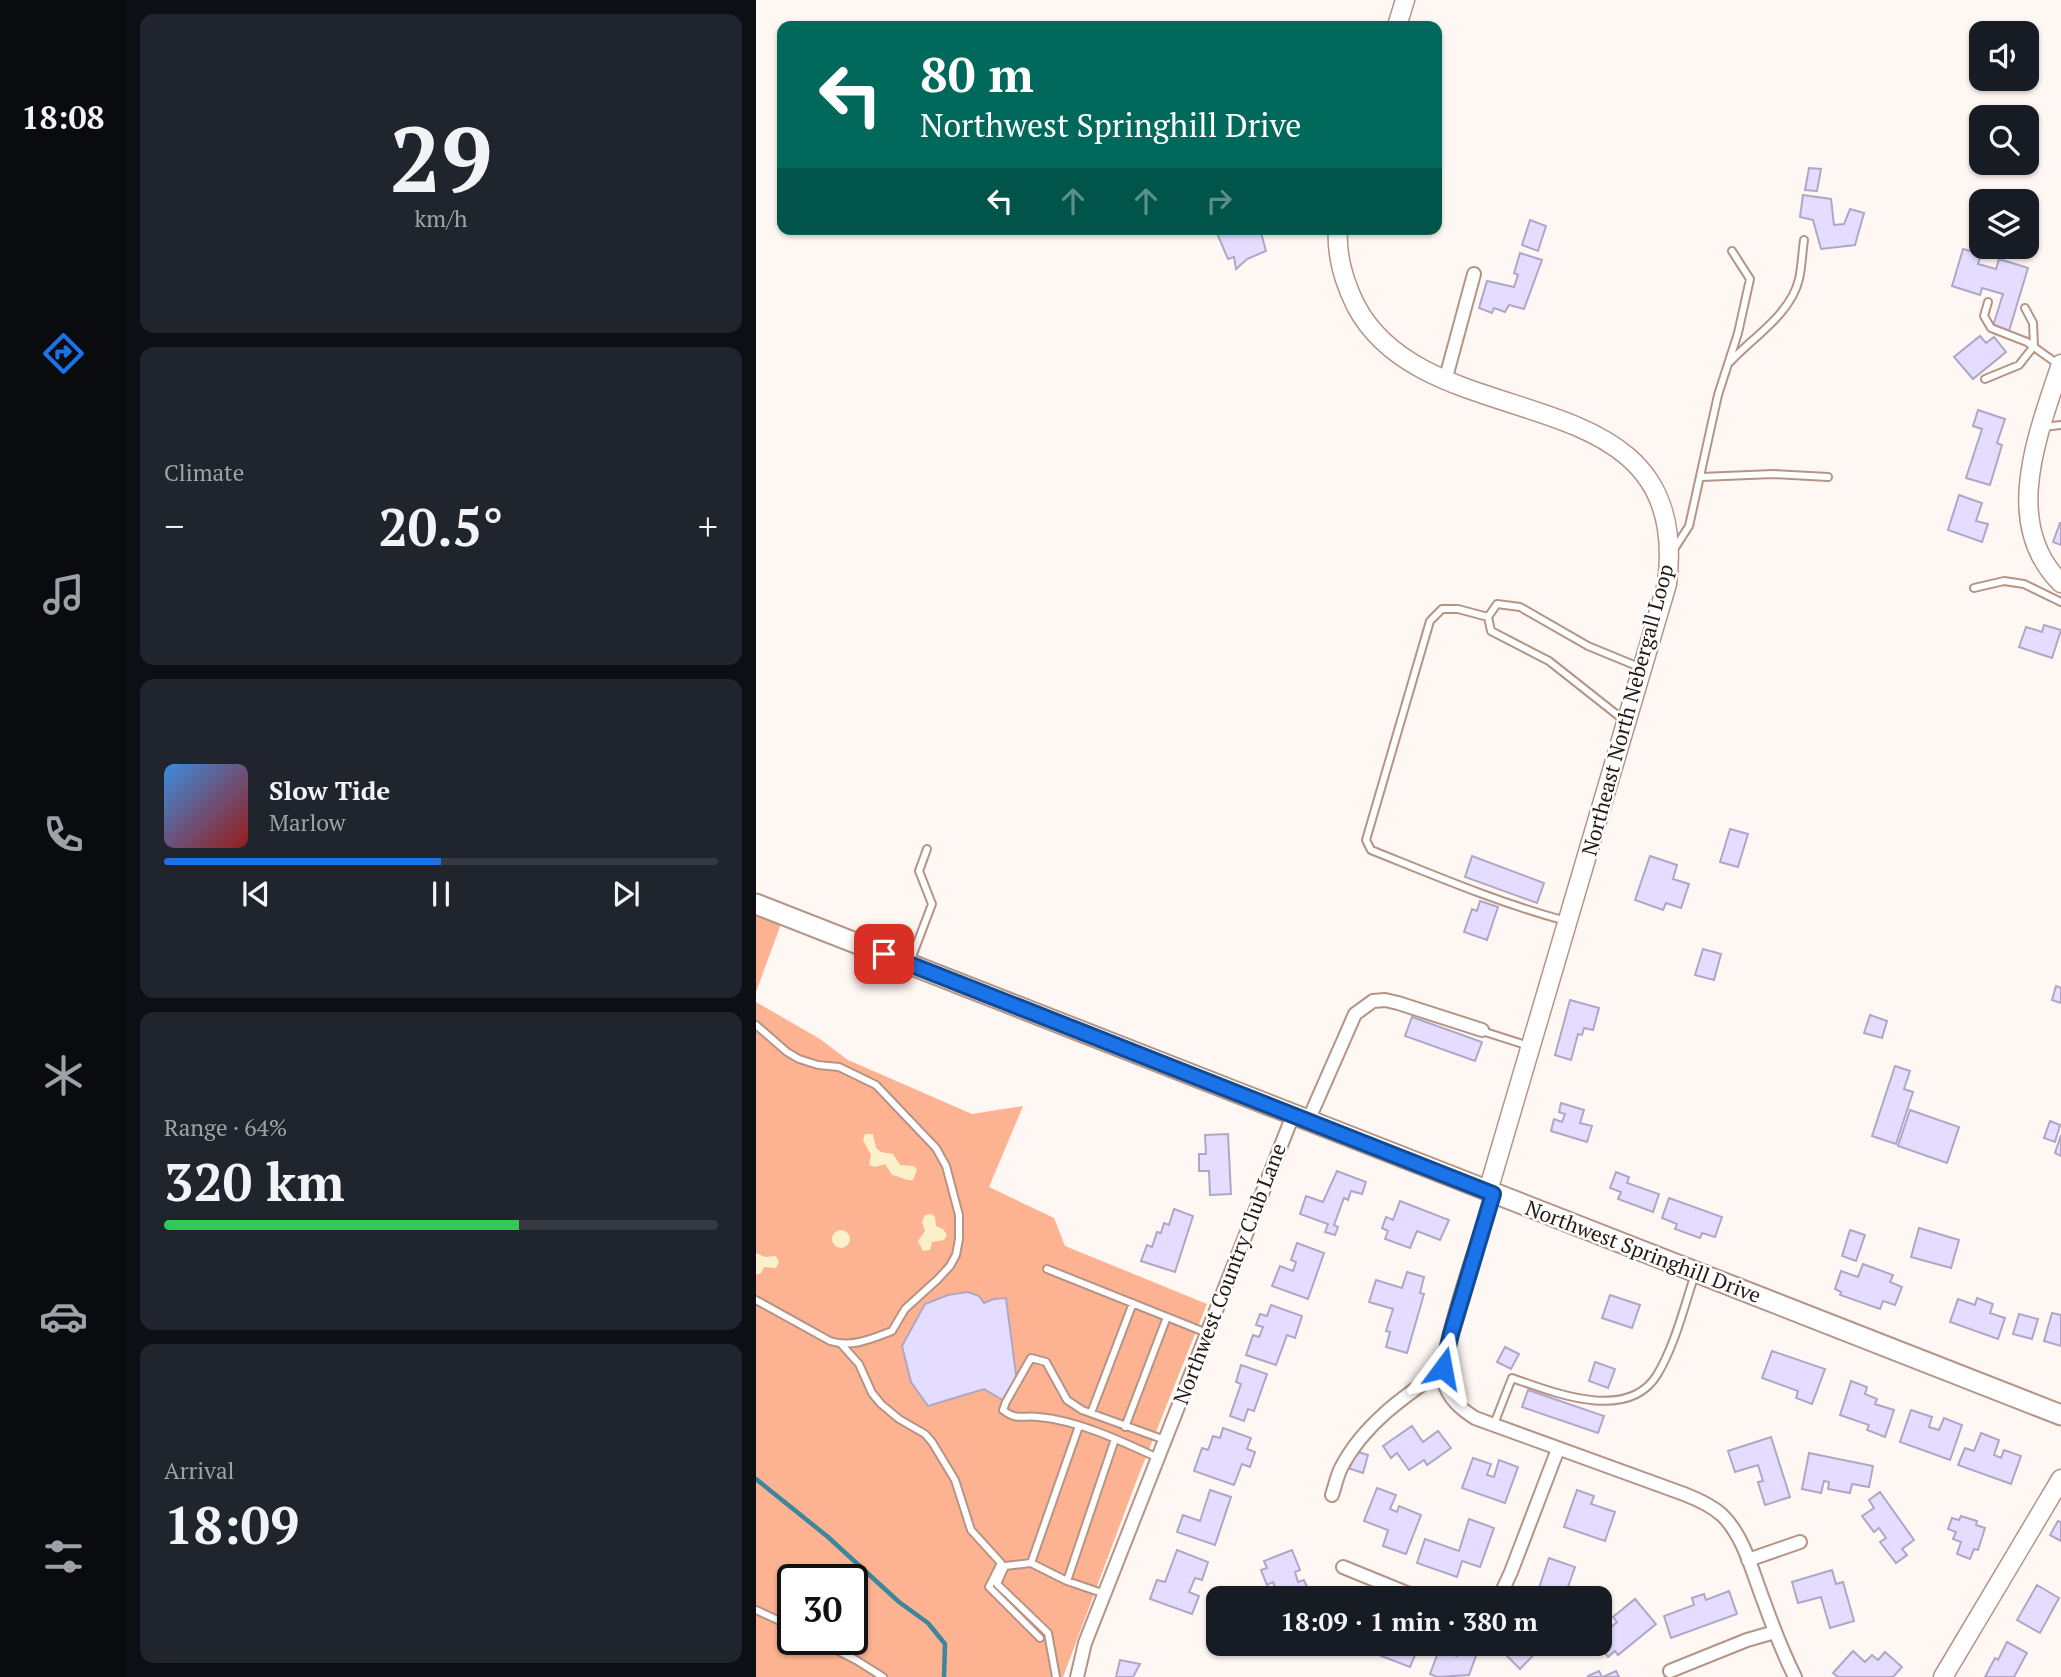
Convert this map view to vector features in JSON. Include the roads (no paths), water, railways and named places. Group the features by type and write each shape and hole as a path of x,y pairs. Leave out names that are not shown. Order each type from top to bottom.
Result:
{"main road":[{"name":"Northwest Springhill Drive","path":"756,904 2061,1415"}],"street":[{"path":"1399,21 1405,0"},
{"name":"Northeast North Nebergall Loop","path":"1338,235 1342,272 1349,293 1364,321 1380,340 1445,381 1573,423 1603,438 1624,453 1651,486 1666,520 1671,554 1667,584 1490,1192"},
{"path":"1445,381 1474,274"},
{"path":"2061,366 2031,466 2028,502 2037,545 2045,563 2061,583"},
{"name":"Northwest Country Club Lane","path":"1077,1677 1085,1643 1207,1333 1300,1118 1352,1018 1368,1003 1385,1000 1482,1030"},
{"path":"1490,1192 1443,1370 1444,1383 1451,1397 1461,1409 1493,1426 1705,1503 1722,1515 1748,1560 1795,1677"},
{"path":"1332,1495 1340,1469 1363,1437 1396,1402 1443,1370"},
{"path":"1504,1586 1539,1503 1558,1449"},
{"path":"1943,1677 2061,1479"},
{"path":"1748,1560 1800,1542"},
{"path":"1343,1567 1390,1586"},
{"path":"1670,1671 1747,1640 1775,1632"}],"lane":[{"path":"1728,363 1792,298 1799,279 1804,240"},
{"path":"1671,554 1689,526 1718,395 1738,333 1749,279 1732,251"},
{"path":"1988,302 1984,316 1990,328 2034,346 2061,366"},
{"path":"1985,379 2019,365 2034,346 2034,323 2025,308"},
{"path":"2041,428 2061,425"},
{"path":"1701,477 1773,474 1828,477"},
{"path":"1974,588 2004,581 2024,584 2061,602"},
{"path":"1626,722 1549,661 1491,631 1488,617 1497,604 1520,607 1588,646 1642,668"},
{"path":"1488,617 1458,609 1442,609 1430,621 1366,840 1371,850 1423,871 1516,908 1568,921"},
{"path":"909,964 932,904 919,871 927,849"},
{"path":"756,1026 799,1059 839,1067 876,1084 936,1148 950,1178 958,1207 960,1231 956,1255 950,1266 905,1309 892,1332 842,1345 756,1300"},
{"path":"1482,1030 1531,1046"},
{"path":"1047,1269 1207,1333"},
{"path":"1493,1426 1513,1378 1577,1399 1629,1398 1646,1388 1656,1376 1668,1351 1696,1272"},
{"path":"1091,1413 1133,1303"},
{"path":"1125,1427 1167,1317"},
{"path":"842,1345 859,1364 872,1393 881,1404 899,1419 925,1434 941,1455 955,1480 971,1530 1001,1563 989,1587 1040,1638"},
{"path":"1158,1458 1065,1421 1037,1417 1013,1418 1003,1410 1031,1358 1046,1362 1067,1400 1125,1427 1167,1436"},
{"path":"1031,1563 1079,1426"},
{"path":"1067,1581 1115,1439"},
{"path":"1056,1677 1048,1633 997,1584 1005,1566 1031,1563 1067,1581 1105,1594"},
{"path":"756,1610 777,1620"},
{"path":"846,1655 883,1677"}],"waterway":[{"path":"756,1479 828,1537 899,1602 928,1623 945,1644 944,1677"}]}
